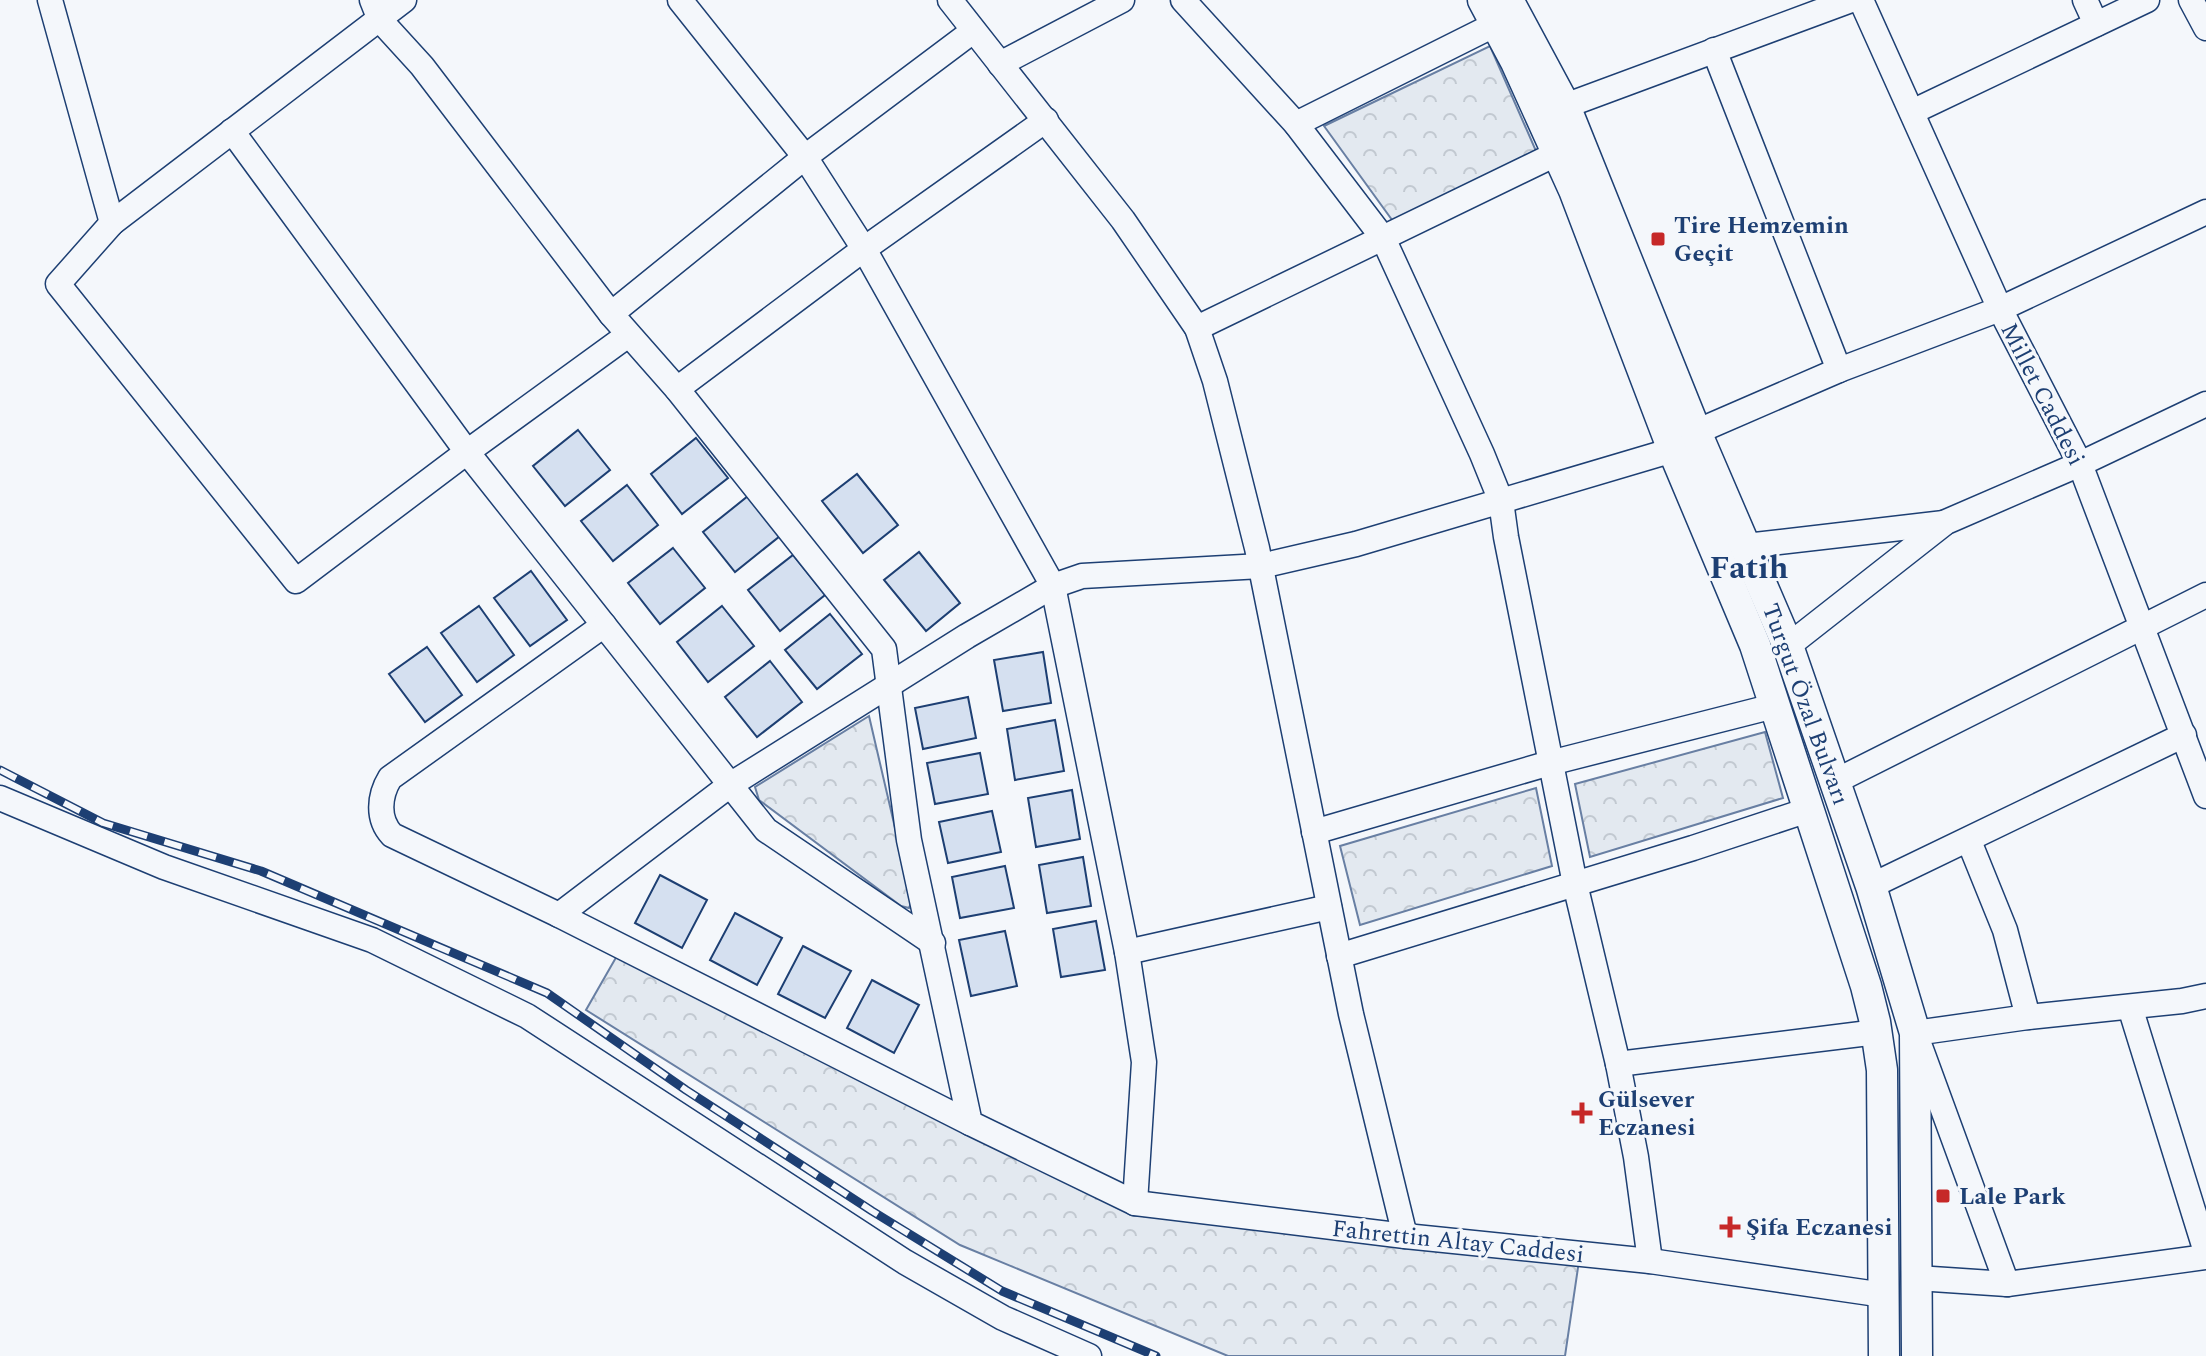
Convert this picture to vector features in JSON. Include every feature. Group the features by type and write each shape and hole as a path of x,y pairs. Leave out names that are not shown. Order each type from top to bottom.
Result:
{"main road":[{"name":"Turgut Özal Bulvarı","path":"1496,8 1565,106 1755,645 1847,925 1877,1032 1882,1070 1884,1356"},
{"name":"Turgut Özal Bulvarı","path":"1496,8 1684,441 1746,546 1788,646 1871,886 1915,1033 1917,1356"}],"street":[{"path":"50,0 112,223"},
{"path":"404,0 376,10 232,131 112,223 58,284 296,581 628,335"},
{"path":"680,0 805,157 864,249 1053,586 1127,952 1144,1062 1135,1203"},
{"path":"950,0 1123,220 1197,328 1215,381 1261,566 1339,956 1405,1236"},
{"path":"1000,64 1122,0"},
{"path":"1183,0 1296,124 1383,238 1501,501 1575,884 1618,1064 1636,1157 1650,1261"},
{"path":"1565,106 1851,0"},
{"name":"Millet Caddesi","path":"1861,0 2000,309 2080,464 2206,796"},
{"path":"2085,0 2096,24"},
{"path":"1912,112 2147,0"},
{"path":"2191,0 2206,28"},
{"path":"1296,124 1496,8"},
{"path":"376,10 611,314 677,389 884,649 909,840 970,1123"},
{"path":"611,314 805,157 973,31"},
{"path":"1714,50 1839,370"},
{"path":"677,389 864,249 1046,120"},
{"path":"232,131 467,452 766,830 933,943"},
{"path":"1197,328 1558,153"},
{"path":"559,915 730,785 967,636 1053,586 1082,576 1261,566 1356,544 1501,501 1684,441 1839,370 2000,309 2206,212"},
{"path":"1788,646 1946,522 2080,464 2206,404"},
{"path":"1746,546 1946,522"},
{"path":"1834,782 2206,595"},
{"name":"Fahrettin Altay Caddesi","path":"604,625 390,778 381,803 384,822 392,835 559,915 1135,1203 1405,1236 1650,1261 1884,1295"},
{"path":"1314,832 1550,763 1774,706"},
{"path":"1871,886 2184,735"},
{"path":"0,798 164,867 372,940 527,1016 905,1262 1003,1318 1089,1356"},
{"path":"1339,956 1808,810"},
{"path":"1969,841 2010,945 2028,1017"},
{"path":"1127,952 1329,907"},
{"path":"2007,1284 1915,1033 2206,996"},
{"path":"1917,1278 2007,1284 2206,1255 2130,1007"},
{"path":"1618,1064 1877,1032"}],"green space":[{"path":"1490,46 1536,151 1395,224 1324,126"},
{"path":"869,716 912,901 909,908 901,906 759,800 755,787"},
{"path":"1765,732 1783,798 1590,857 1575,784"},
{"path":"1536,788 1552,866 1360,925 1340,846"},
{"path":"622,947 1135,1203 1580,1254 1565,1356 1228,1356 960,1245 586,1010"}],"building":[{"path":"578,430 610,470 565,506 533,466"},
{"path":"696,438 728,478 682,514 651,474"},
{"path":"857,474 898,525 863,553 822,501"},
{"path":"627,485 658,525 613,561 581,521"},
{"path":"748,496 780,536 735,572 703,532"},
{"path":"673,548 705,588 660,624 628,583"},
{"path":"919,552 960,603 926,631 884,580"},
{"path":"793,555 825,595 780,631 748,590"},
{"path":"531,571 567,620 530,646 494,598"},
{"path":"479,606 514,655 477,682 441,633"},
{"path":"722,606 754,646 708,682 677,642"},
{"path":"830,614 862,654 817,689 785,650"},
{"path":"427,647 462,695 425,722 389,674"},
{"path":"1043,652 1051,703 1003,711 994,660"},
{"path":"770,661 802,702 757,737 725,697"},
{"path":"968,697 976,738 923,749 915,708"},
{"path":"1055,720 1064,771 1015,780 1007,729"},
{"path":"980,753 988,794 935,804 927,763"},
{"path":"1072,790 1080,839 1036,847 1028,798"},
{"path":"992,811 1001,852 948,863 939,822"},
{"path":"1083,857 1091,906 1047,913 1039,865"},
{"path":"1005,866 1014,908 960,918 952,877"},
{"path":"660,875 707,900 682,948 635,923"},
{"path":"735,913 782,938 757,985 710,960"},
{"path":"1096,921 1105,970 1061,977 1053,929"},
{"path":"1005,931 1017,986 971,996 959,940"},
{"path":"803,946 851,971 825,1018 778,994"},
{"path":"872,980 919,1005 894,1053 847,1028"}],"railway":[{"path":"0,770 103,823 261,871 547,993 686,1090 1002,1291 1156,1356"}],"place":[{"name":"Tire Hemzemin Geçit","path":"1658,239"},
{"name":"Gülsever Eczanesi","path":"1582,1113"},
{"name":"Lale Park","path":"1943,1196"},
{"name":"Şifa Eczanesi","path":"1730,1227"}],"district":[{"name":"Fatih","path":"1749,567"}]}
